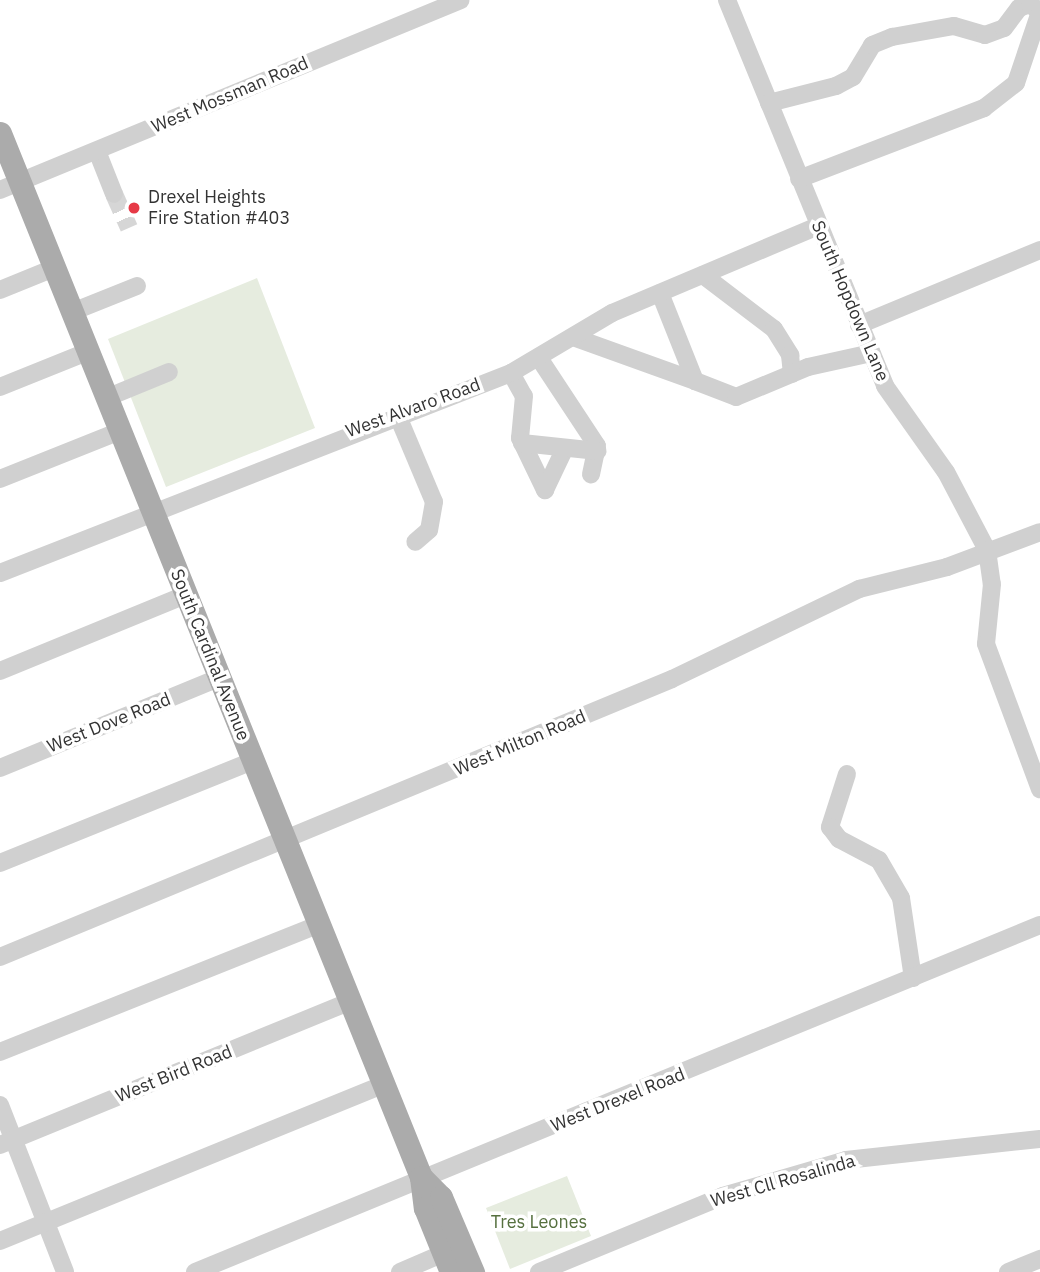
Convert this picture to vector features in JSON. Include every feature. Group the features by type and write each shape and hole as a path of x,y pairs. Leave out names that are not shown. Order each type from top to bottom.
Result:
{"main road":[{"name":"South Cardinal Avenue","path":"0,133 10,187 54,268 72,312 348,1002 421,1177 425,1208 448,1263"},
{"name":"South Cardinal Avenue","path":"421,1177 441,1197 473,1272"}],"street":[{"name":"West Mossman Road","path":"10,187 460,0"},
{"name":"South Hopdown Lane","path":"727,0 885,386 946,472 987,550 992,584 986,644 1040,789"},
{"path":"769,103 836,86 853,77 872,45 892,37 954,26 985,35 1004,28 1019,8 1030,4 1040,12 1016,83 984,108 799,179"},
{"path":"97,150 114,194"},
{"name":"West Alvaro Road","path":"0,573 397,414 511,373 573,337 660,293 818,226"},
{"path":"859,325 1040,250"},
{"path":"0,290 54,268"},
{"path":"703,275 774,329 790,355 792,374"},
{"path":"72,312 137,286"},
{"path":"660,293 695,380"},
{"path":"573,337 736,397 792,374 871,353"},
{"path":"0,387 87,352"},
{"path":"539,358 598,451 591,474"},
{"path":"106,398 169,372"},
{"path":"511,373 524,396 522,443 545,491 564,450"},
{"path":"397,414 434,502 429,530 415,542"},
{"path":"0,479 120,431"},
{"path":"522,443 564,450 598,451"},
{"name":"West Milton Road","path":"0,957 283,836 672,679 859,589 1040,532"},
{"path":"0,671 185,595"},
{"name":"West Dove Road","path":"0,768 218,678"},
{"path":"0,863 252,761"},
{"path":"847,774 830,827 839,839 878,860 901,898 913,978"},
{"path":"0,1052 318,925"},
{"name":"West Drexel Road","path":"195,1272 1040,925"},
{"name":"West Bird Road","path":"7,1142 348,1002"},
{"path":"0,1241 383,1085"},
{"path":"0,1105 7,1142 46,1223 65,1272"},
{"name":"West Cll Rosalinda","path":"539,1272 723,1196 846,1160 1040,1139"},
{"path":"1008,1272 1040,1259"},
{"path":"400,1272 448,1263"}],"green space":[{"path":"257,278 315,428 166,487 108,339"},
{"name":"Tres Leones","path":"567,1176 591,1236 510,1269 486,1208"}],"tunnel":[{"path":"114,194 129,228"}],"place":[{"name":"Drexel Heights Fire Station #403","path":"134,208"}]}
